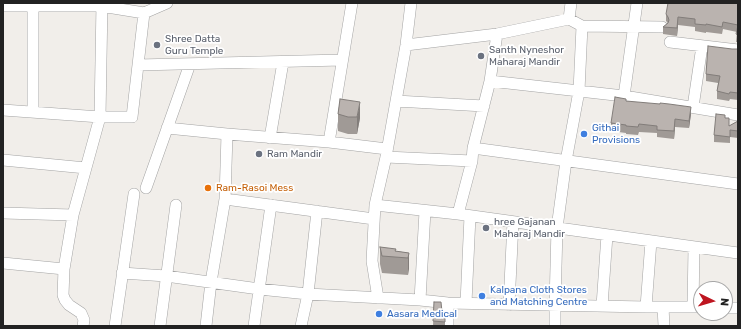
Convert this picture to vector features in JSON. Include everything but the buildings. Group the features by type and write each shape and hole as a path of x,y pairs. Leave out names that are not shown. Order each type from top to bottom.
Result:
{"street":[{"path":"3,6 101,4 144,13 167,3"},
{"path":"329,142 352,3"},
{"path":"378,298 372,261 375,205 406,45 411,3"},
{"path":"569,19 571,3"},
{"path":"624,96 637,3"},
{"path":"83,326 84,320 81,313 69,305 63,295 64,269 72,215 100,116 101,4"},
{"path":"33,6 33,111"},
{"path":"3,110 132,117 144,13"},
{"path":"406,45 497,34 569,19 582,26 662,27"},
{"path":"555,326 557,228 566,161 579,91 582,26"},
{"path":"466,302 464,215 473,148 490,81 497,34"},
{"path":"670,42 738,50"},
{"path":"693,107 702,46"},
{"path":"138,65 342,60"},
{"path":"270,138 283,62"},
{"path":"146,188 190,64"},
{"path":"490,81 624,96 738,115"},
{"path":"396,101 484,106"},
{"path":"167,128 329,142 386,153 472,161"},
{"path":"206,326 211,282 225,199 227,134"},
{"path":"473,148 738,184"},
{"path":"3,160 86,168"},
{"path":"115,326 134,194"},
{"path":"225,199 374,219"},
{"path":"160,326 176,205"},
{"path":"254,326 272,205"},
{"path":"375,205 464,215 738,253"},
{"path":"301,326 308,294 317,211"},
{"path":"420,300 425,211"},
{"path":"3,212 72,215"},
{"path":"509,305 512,222"},
{"path":"602,306 606,235"},
{"path":"646,307 651,241"},
{"path":"694,247 696,281"},
{"path":"3,263 64,269"},
{"path":"122,273 166,276 259,289 308,294 448,303 466,302 509,305 693,307"},
{"path":"448,303 448,326"},
{"path":"663,307 664,326"}],"place":[{"name":"Shree Datta Guru Temple","path":"157,45"},
{"name":"Santh Nyneshor Maharaj Mandir","path":"481,56"},
{"name":"Githai Provisions","path":"584,134"},
{"name":"Ram Mandir","path":"259,154"},
{"name":"Ram-Rasoi Mess","path":"208,188"},
{"name":"hree Gajanan Maharaj Mandir","path":"486,228"},
{"name":"Kalpana Cloth Stores and Matching Centre","path":"482,296"},
{"name":"Aasara Medical","path":"379,314"}]}
